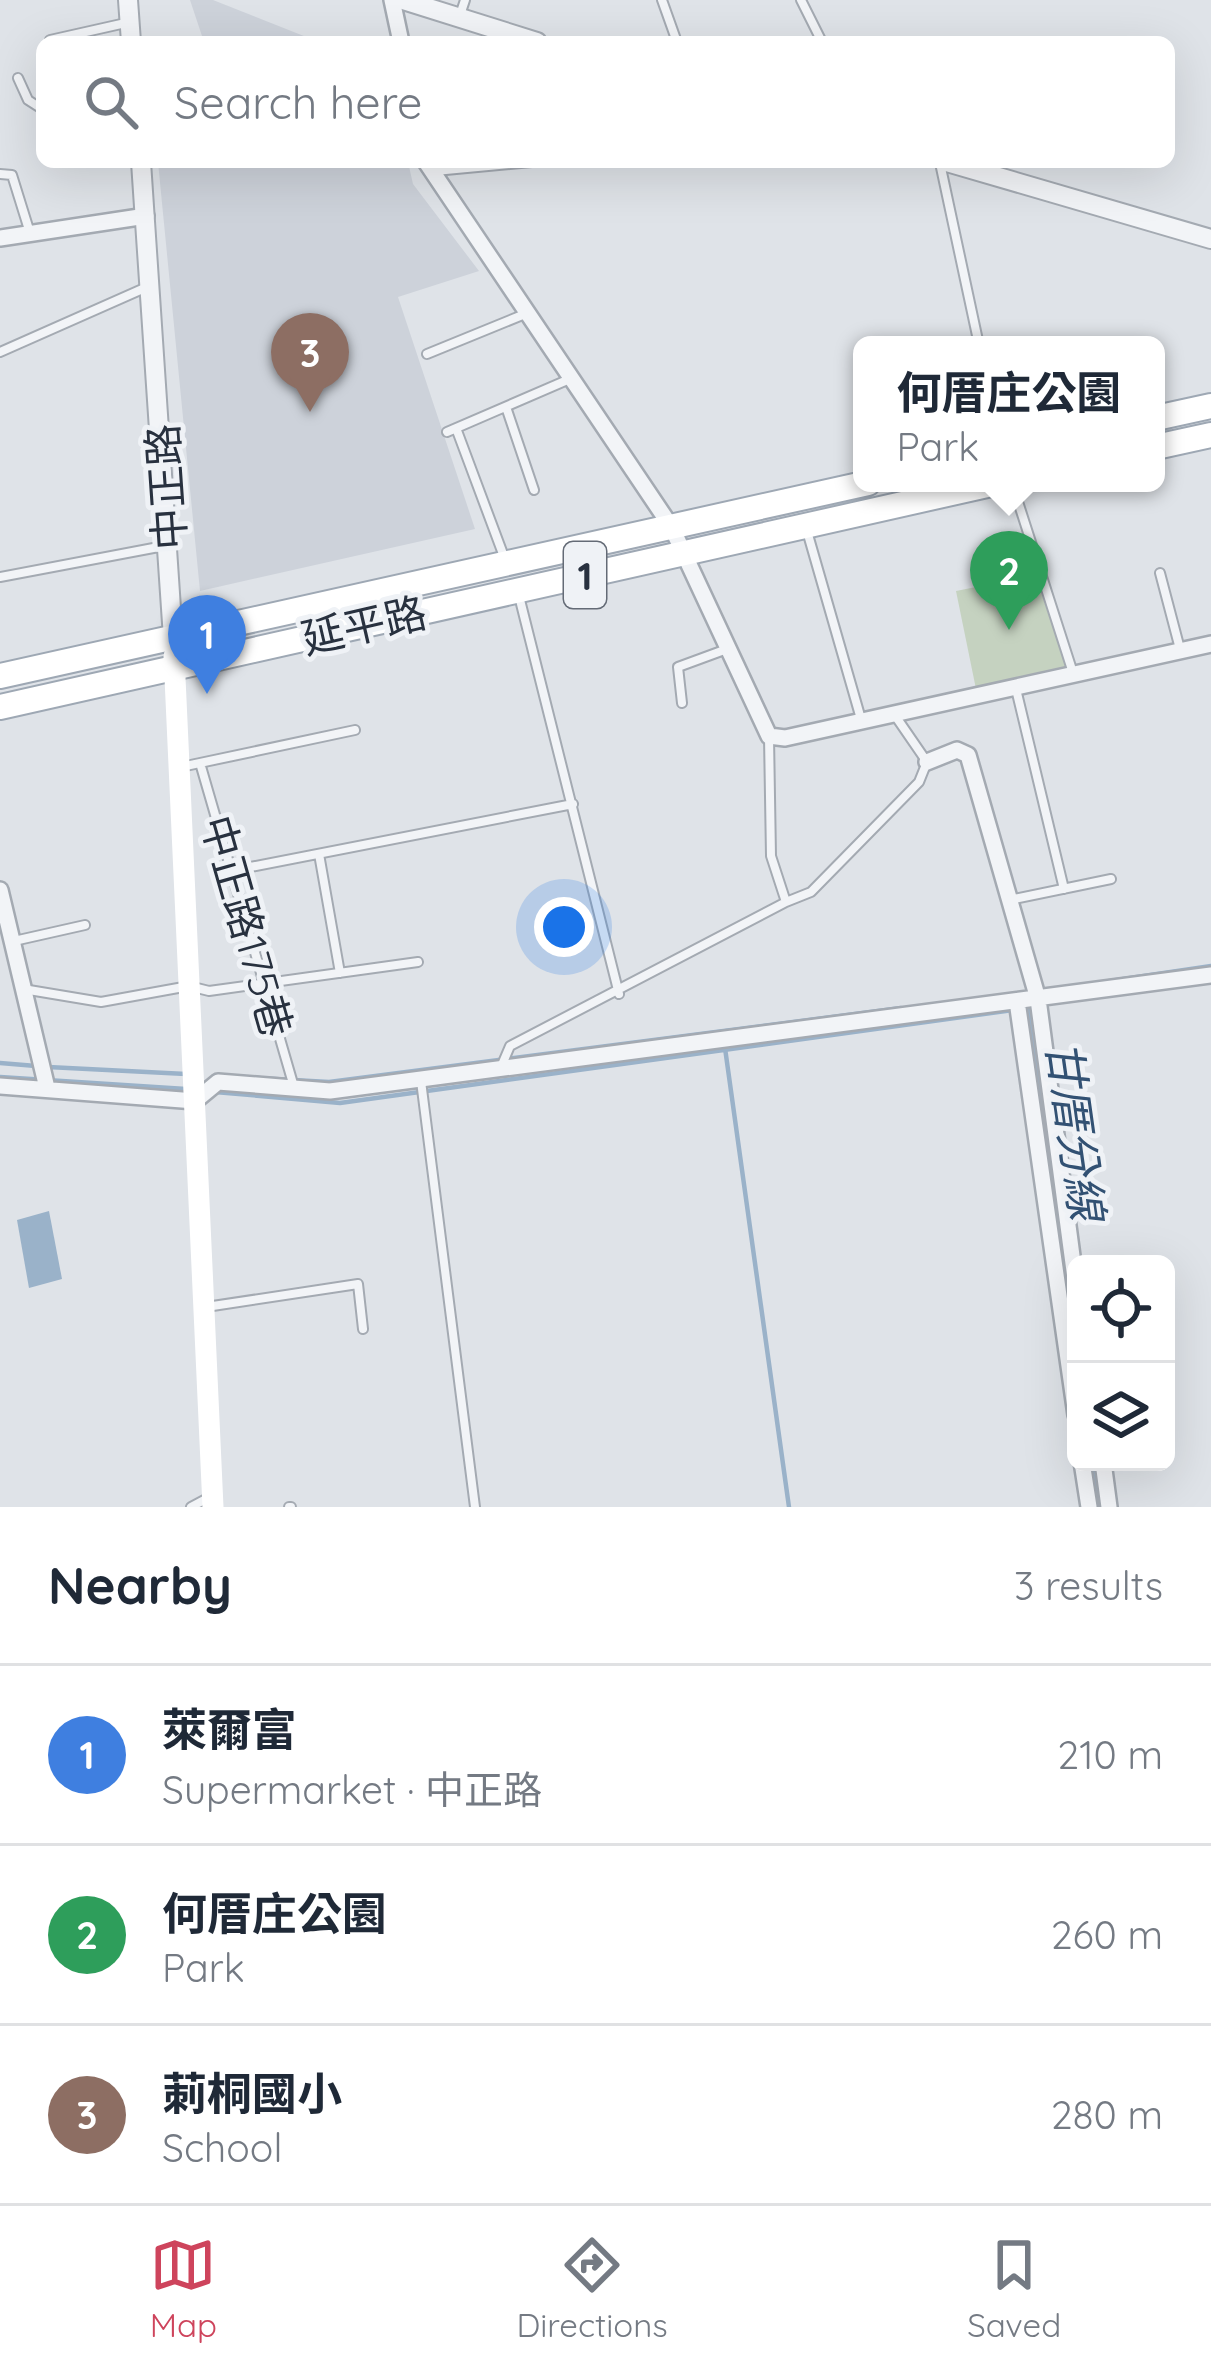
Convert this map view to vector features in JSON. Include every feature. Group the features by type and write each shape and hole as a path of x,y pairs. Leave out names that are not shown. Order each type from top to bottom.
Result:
{"main road":[{"path":"1165,416 1211,406"},
{"path":"1165,445 1211,434"},
{"name":"延平路","path":"0,676 853,486"},
{"name":"延平路","path":"0,706 955,492"},
{"name":"中正路","path":"173,638 190,765 190,986 213,1501"}],"street":[{"path":"128,0 130,32"},
{"path":"392,0 399,36"},
{"path":"403,0 462,10 523,36"},
{"name":"中正路","path":"142,168 153,284 173,638"},
{"path":"428,168 671,528 769,736 785,737 1016,689 1211,644"},
{"path":"964,168 1211,239"},
{"path":"0,238 146,216"},
{"path":"927,762 957,750 968,755 1038,999 1072,1255"},
{"path":"0,890 47,1088"},
{"path":"0,1086 195,1101 218,1082 330,1091 1211,975"},
{"path":"1017,1000 1069,1363"},
{"path":"1083,1471 1089,1507"},
{"path":"1103,1471 1109,1507"}],"lane":[{"path":"662,0 675,36"},
{"path":"800,0 819,36"},
{"path":"90,36 130,32"},
{"path":"18,78 28,100 36,105"},
{"path":"944,168 978,336"},
{"path":"0,174 12,175 30,234"},
{"path":"0,352 153,284"},
{"path":"427,354 528,314"},
{"path":"572,378 451,430 518,590 619,994"},
{"path":"506,406 534,490"},
{"path":"1015,492 1074,676"},
{"path":"806,526 861,720"},
{"path":"0,577 170,544"},
{"path":"1160,573 1180,651"},
{"path":"682,703 678,667 728,648"},
{"path":"1016,689 1064,889"},
{"path":"499,1071 510,1046 811,892 906,799 927,762 894,714"},
{"path":"190,765 355,730"},
{"path":"769,736 771,856 786,902"},
{"name":"中正路175巷","path":"190,765 266,982 294,1089"},
{"path":"230,871 573,804"},
{"path":"319,854 340,974"},
{"path":"1008,901 1111,880"},
{"path":"12,941 85,925"},
{"path":"23,989 101,1002 190,986 209,991 418,962"},
{"path":"421,1081 475,1507"},
{"path":"204,1307 358,1284 363,1329"},
{"path":"191,1507 213,1501"}],"shaded area":[{"path":"190,0 213,0 304,36 202,36"},
{"path":"159,168 409,168 413,184 479,271 398,297 475,529 200,591"}],"green space":[{"path":"1035,575 1067,668 976,689 956,591"}],"water":[{"path":"49,1211 62,1279 29,1288 17,1220"}],"waterway":[{"path":"1103,982 1211,966"},
{"name":"甘厝分線","path":"1027,1003 1067,1285"},
{"path":"257,1078 329,1082 901,1008"},
{"path":"215,1092 340,1103 1013,1010"},
{"path":"725,1048 789,1507"},
{"path":"0,1063 36,1066"},
{"path":"48,1067 186,1074"},
{"path":"0,1077 186,1089"},
{"name":"甘厝分線","path":"1093,1471 1099,1507"}],"place":[{"name":"莿桐國小","path":"310,412"},
{"name":"何厝庄公園","path":"1009,630"},
{"name":"萊爾富","path":"207,694"}]}
